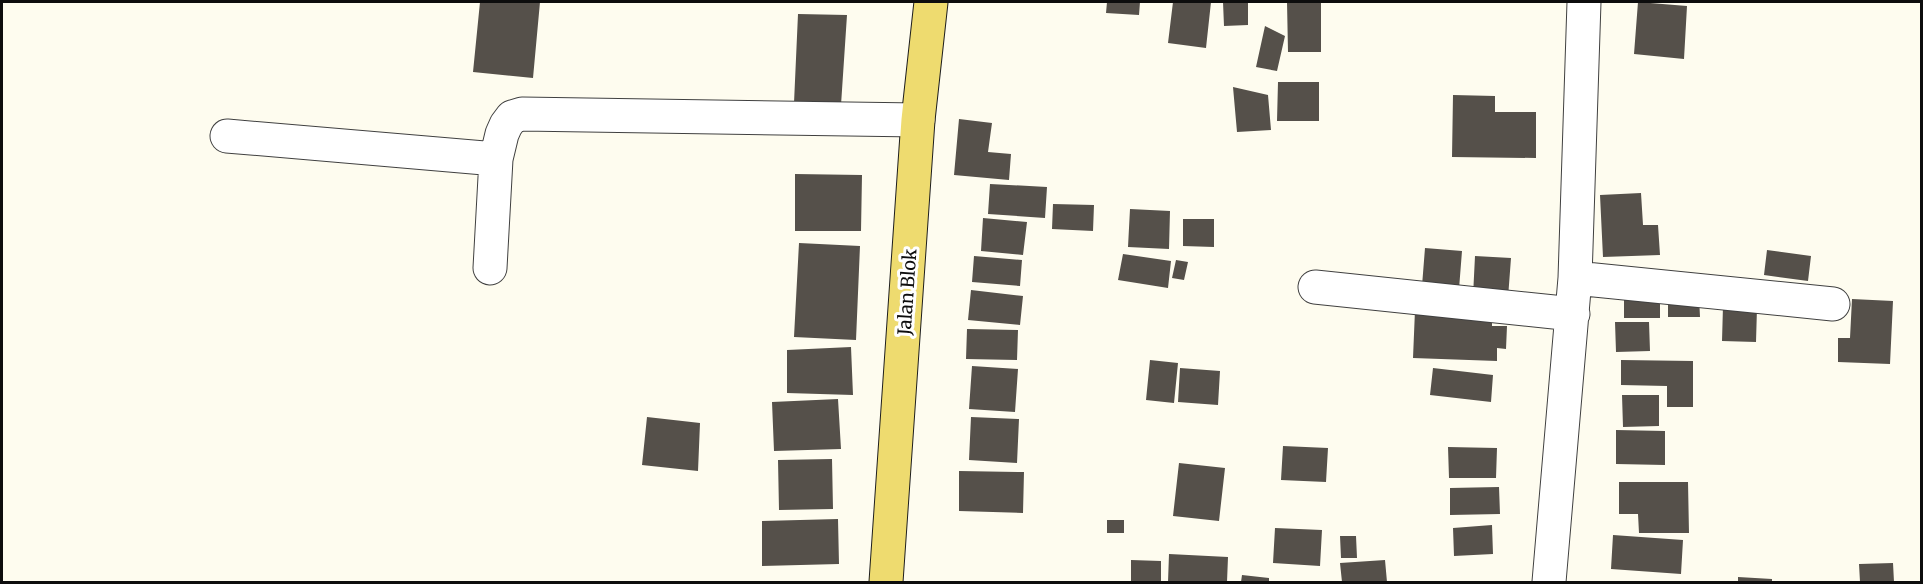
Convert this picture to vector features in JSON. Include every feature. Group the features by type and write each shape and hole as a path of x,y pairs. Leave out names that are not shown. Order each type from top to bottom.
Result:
{"main road":[{"name":"Jalan Blok","path":"886,582 918,120 931,2"}],"street":[{"path":"1550,582 1573,314 1584,2"},
{"path":"490,268 496,159 502,134 512,117 522,114 918,120"},
{"path":"227,136 496,159"},
{"path":"1575,278 1833,304"},
{"path":"1315,286 1573,314"}],"building":[{"path":"480,2 540,2 533,78 473,72"},
{"path":"1107,2 1140,2 1139,15 1106,13"},
{"path":"1173,2 1211,2 1206,48 1168,43"},
{"path":"1223,2 1248,2 1248,25 1224,26"},
{"path":"1287,2 1321,2 1321,52 1288,52"},
{"path":"1638,2 1687,6 1684,59 1634,54"},
{"path":"798,14 847,15 841,105 794,103"},
{"path":"1265,26 1285,36 1277,71 1256,67"},
{"path":"1278,82 1319,82 1319,121 1277,121"},
{"path":"1233,87 1268,95 1271,130 1237,132"},
{"path":"1453,95 1495,96 1495,112 1536,112 1536,158 1452,157"},
{"path":"959,119 992,123 988,152 1011,154 1009,180 954,175"},
{"path":"795,174 862,175 861,231 795,231"},
{"path":"990,184 1047,187 1045,218 988,214"},
{"path":"1641,193 1643,225 1658,225 1660,255 1603,257 1600,195"},
{"path":"1053,204 1094,205 1093,231 1052,229"},
{"path":"1130,209 1170,211 1169,249 1128,247"},
{"path":"983,218 1027,222 1023,255 981,251"},
{"path":"1183,219 1214,219 1214,247 1183,246"},
{"path":"799,243 860,246 856,340 794,337"},
{"path":"1425,248 1462,251 1459,289 1422,286"},
{"path":"1767,250 1811,256 1808,281 1764,275"},
{"path":"1123,254 1171,261 1168,288 1118,280"},
{"path":"974,256 1022,260 1020,286 972,282"},
{"path":"1475,256 1511,258 1508,298 1473,296"},
{"path":"1176,260 1188,262 1184,280 1172,278"},
{"path":"1660,289 1660,318 1624,318 1624,290"},
{"path":"971,290 1023,296 1020,325 968,320"},
{"path":"1668,296 1699,296 1700,317 1668,317"},
{"path":"1852,299 1893,301 1890,364 1838,362 1838,338 1850,338"},
{"path":"1723,306 1757,308 1756,342 1722,341"},
{"path":"1415,310 1492,313 1492,326 1507,326 1506,349 1497,348 1497,361 1413,358"},
{"path":"1615,322 1649,322 1650,351 1616,352"},
{"path":"967,329 1018,330 1017,360 966,359"},
{"path":"851,347 853,395 787,393 787,350"},
{"path":"1150,360 1178,363 1174,403 1146,400"},
{"path":"1621,360 1693,361 1693,407 1667,407 1667,386 1621,385"},
{"path":"972,366 1018,369 1015,412 969,409"},
{"path":"1180,368 1220,371 1218,405 1178,402"},
{"path":"1433,368 1493,375 1491,402 1430,395"},
{"path":"1622,395 1659,395 1659,426 1623,427"},
{"path":"838,399 841,449 774,451 772,402"},
{"path":"647,417 700,423 698,471 642,465"},
{"path":"971,417 1019,419 1017,463 969,460"},
{"path":"1616,430 1665,431 1665,465 1616,464"},
{"path":"1283,446 1328,448 1326,482 1281,480"},
{"path":"1448,447 1497,448 1496,478 1449,478"},
{"path":"832,459 833,509 779,510 778,460"},
{"path":"1179,463 1225,468 1219,521 1173,516"},
{"path":"959,471 1024,472 1023,513 959,511"},
{"path":"1619,482 1688,482 1689,533 1639,533 1638,514 1619,514"},
{"path":"1499,487 1500,514 1450,515 1450,488"},
{"path":"838,519 839,564 762,566 762,521"},
{"path":"1107,520 1124,520 1124,533 1107,533"},
{"path":"1492,525 1493,554 1454,556 1453,528"},
{"path":"1275,528 1322,530 1320,566 1273,563"},
{"path":"1613,535 1683,540 1681,574 1611,569"},
{"path":"1340,536 1356,536 1357,558 1341,558"},
{"path":"1169,554 1228,557 1227,582 1168,582"},
{"path":"1131,560 1161,561 1161,582 1131,582"},
{"path":"1385,560 1387,582 1342,582 1340,563"},
{"path":"1893,563 1894,582 1860,582 1859,564"},
{"path":"1242,575 1269,578 1269,582 1241,582"},
{"path":"1738,577 1772,579 1772,582 1738,582"}]}
